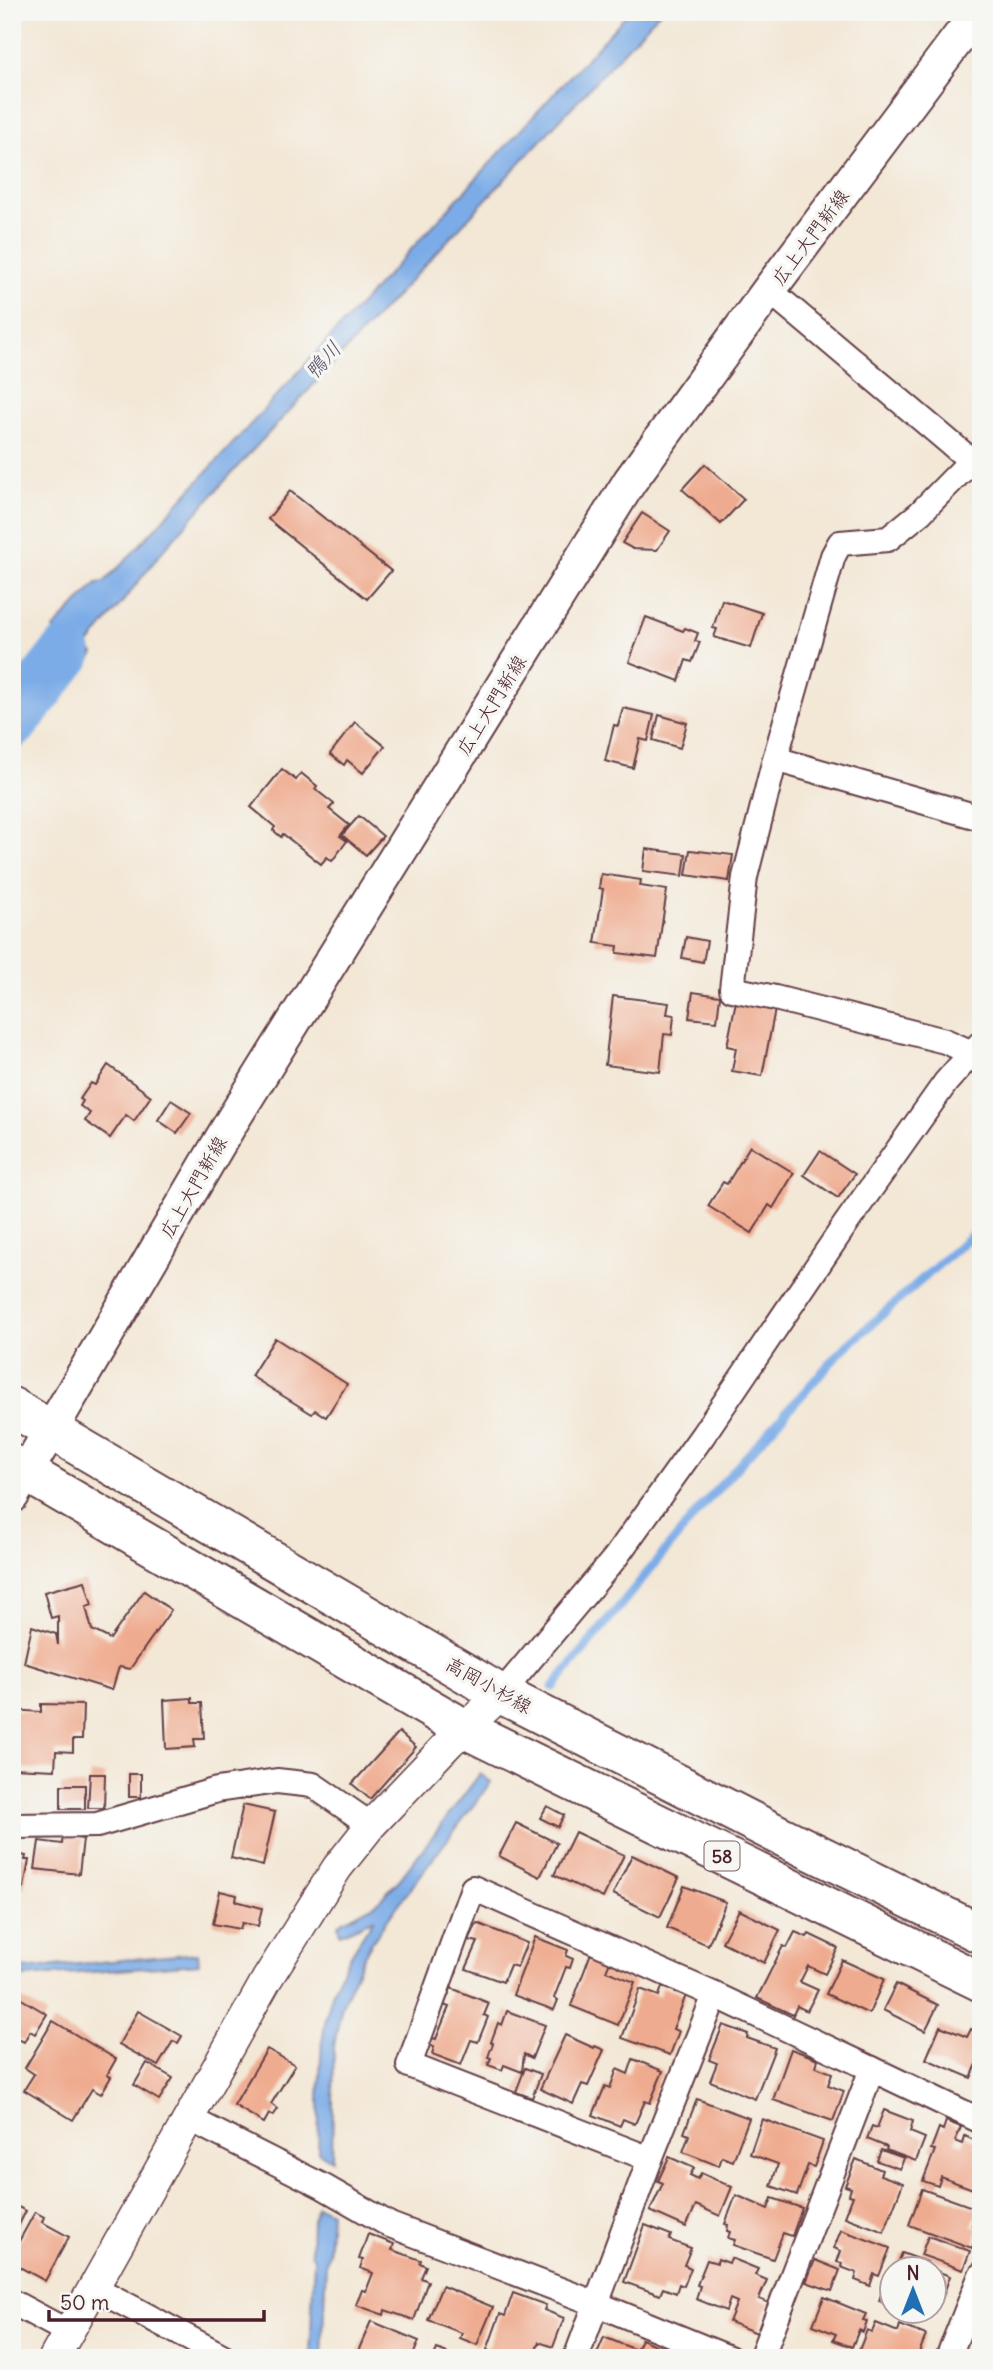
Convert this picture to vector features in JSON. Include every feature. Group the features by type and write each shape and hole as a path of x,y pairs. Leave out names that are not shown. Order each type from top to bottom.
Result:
{"main road":[{"name":"広上大門新線","path":"17,1477 51,1429 232,1121 630,481 769,290 978,12"},
{"name":"高岡小杉線","path":"12,1407 502,1694 981,1934"},
{"name":"58","path":"17,1477 465,1729 981,1982"}],"street":[{"path":"54,2358 261,1990 310,1909 371,1825 518,1677 615,1558 938,1093 976,1048 732,989 746,877 775,760 833,556 840,543 888,539 976,465 769,290"},
{"path":"775,760 981,818"},
{"path":"12,1826 97,1825 217,1790 277,1781 313,1786 371,1825"},
{"path":"650,2159 409,2064 472,1888 715,1994 981,2121"},
{"path":"576,2358 715,1994"},
{"path":"761,2358 872,2069"},
{"path":"190,2119 324,2187 390,2225 729,2358"},
{"path":"948,2358 981,2275"},
{"path":"93,2287 226,2358"},
{"path":"12,2302 68,2332"}],"water":[{"path":"629,12 660,12 165,548 87,647 94,654 90,660 82,656 33,719 12,701 62,638 53,629 97,583 104,582 125,561"},
{"path":"480,1774 491,1782 386,1921 364,1955 341,2009 334,2046 332,2160 318,2152 325,2023 337,1982 374,1919 340,1934 338,1924 376,1904 400,1879"},
{"path":"198,1953 199,1964 12,1978 12,1970"},
{"path":"317,2206 331,2212 322,2358 310,2358 314,2258 311,2254 312,2220"}],"building":[{"path":"705,464 744,499 721,524 682,489"},
{"path":"290,491 391,571 367,599 268,519"},
{"path":"642,513 670,531 657,550 633,549 622,543"},
{"path":"722,600 762,613 751,648 714,637 717,629 713,628"},
{"path":"646,617 683,631 685,628 698,633 695,641 700,642 692,662 686,660 679,681 629,662"},
{"path":"623,708 654,715 648,741 640,739 633,768 605,761 614,725 618,726"},
{"path":"659,715 687,723 680,748 653,740"},
{"path":"355,722 385,746 363,773 347,760 344,765 330,754"},
{"path":"282,769 296,780 301,773 317,786 315,789 334,804 329,809 349,825 340,836 347,841 332,861 327,857 321,864 283,834 281,837 273,830 275,827 251,807"},
{"path":"359,816 383,836 366,855 342,835"},
{"path":"646,849 686,854 683,876 643,871"},
{"path":"690,850 733,855 729,881 686,875"},
{"path":"601,874 641,880 640,886 667,890 657,958 617,953 618,946 595,943 603,889 599,888"},
{"path":"686,937 707,941 703,962 682,958"},
{"path":"693,992 720,996 717,1021 689,1018"},
{"path":"613,996 669,1003 667,1014 674,1015 672,1035 664,1034 660,1072 605,1065"},
{"path":"736,1001 775,1009 762,1076 732,1071 736,1048 727,1046"},
{"path":"108,1065 151,1096 134,1121 126,1115 110,1138 85,1121 90,1113 80,1106 83,1101 80,1099 91,1083 95,1085"},
{"path":"171,1100 191,1113 177,1133 158,1120"},
{"path":"750,1146 794,1173 773,1208 769,1205 752,1233 708,1206 723,1182 727,1184"},
{"path":"820,1151 855,1174 838,1198 804,1175"},
{"path":"275,1338 347,1384 326,1417 315,1410 312,1414 251,1376"},
{"path":"85,1581 92,1605 86,1607 92,1630 110,1639 144,1591 171,1610 130,1669 119,1667 112,1690 24,1663 32,1626 56,1634 58,1645 58,1616 51,1618 44,1592"},
{"path":"192,1698 192,1703 202,1703 204,1739 194,1739 195,1747 166,1749 164,1700"},
{"path":"41,1704 83,1705 82,1739 73,1739 73,1752 56,1751 55,1770 12,1768 12,1710 41,1712"},
{"path":"399,1732 416,1747 370,1799 352,1784"},
{"path":"90,1774 105,1774 104,1808 88,1808"},
{"path":"129,1774 141,1774 141,1797 129,1797"},
{"path":"61,1785 85,1785 85,1809 61,1809"},
{"path":"243,1805 275,1812 263,1866 231,1858"},
{"path":"547,1806 564,1815 558,1827 540,1818"},
{"path":"516,1823 557,1843 540,1877 499,1856"},
{"path":"575,1832 624,1855 603,1898 554,1875"},
{"path":"63,1836 83,1839 79,1874 35,1869 39,1841 62,1844"},
{"path":"12,1853 26,1856 25,1860 29,1860 24,1888 18,1887 14,1909"},
{"path":"632,1855 679,1878 660,1917 613,1894"},
{"path":"684,1886 726,1902 708,1945 667,1928"},
{"path":"220,1891 237,1895 236,1901 262,1908 258,1926 242,1923 240,1929 213,1924"},
{"path":"739,1910 780,1930 764,1963 722,1942"},
{"path":"477,1923 527,1943 517,1967 510,1965 503,1982 466,1969 478,1942 469,1940"},
{"path":"795,1932 807,1937 809,1934 838,1948 825,1974 808,1966 800,1982 818,1990 807,2011 797,2006 793,2015 757,1998 783,1946 787,1948"},
{"path":"535,1937 568,1950 566,1956 573,1959 570,1968 566,1967 554,1998 558,2000 554,2010 513,1995"},
{"path":"591,1953 610,1961 606,1971 635,1982 618,2025 571,2006"},
{"path":"842,1960 884,1979 869,2014 826,1994"},
{"path":"896,1984 938,2005 925,2031 883,2010"},
{"path":"662,1987 686,1995 673,2029 679,2031 670,2055 622,2038 640,1989 659,1996"},
{"path":"451,1988 489,2003 484,2015 488,2017 478,2042 471,2040 461,2065 432,2054 434,2047 429,2045 432,2038 436,2039 449,2007 444,2005"},
{"path":"18,1997 47,2014 35,2034 30,2031 24,2042 12,2036 12,2007"},
{"path":"138,2011 182,2036 178,2043 173,2041 158,2066 119,2044"},
{"path":"507,2011 545,2025 532,2058 524,2054 522,2072 504,2065 502,2070 488,2065 493,2043 491,2042 498,2023 502,2025"},
{"path":"53,2021 116,2059 107,2075 111,2077 101,2094 92,2089 73,2120 24,2090 34,2074 25,2068"},
{"path":"723,2025 748,2034 747,2038 775,2048 755,2099 710,2081 717,2063 709,2060"},
{"path":"940,2026 967,2037 971,2029 981,2033 981,2055 971,2078 926,2059"},
{"path":"565,2035 604,2050 588,2086 582,2084 573,2104 540,2089"},
{"path":"267,2049 295,2065 271,2104 278,2109 273,2116 269,2114 264,2123 234,2105"},
{"path":"791,2049 818,2059 816,2067 832,2073 828,2085 844,2091 833,2121 773,2100"},
{"path":"633,2059 663,2071 650,2103 645,2101 635,2124 623,2119 620,2126 593,2115 605,2086 610,2088 617,2069 628,2074"},
{"path":"147,2063 173,2078 159,2100 134,2085"},
{"path":"525,2068 541,2074 532,2098 516,2092"},
{"path":"697,2099 749,2118 733,2161 722,2157 719,2166 683,2152 689,2135 684,2133"},
{"path":"884,2110 913,2121 910,2132 925,2138 916,2161 886,2150 887,2147 867,2139 872,2126 877,2128"},
{"path":"762,2119 823,2141 814,2167 808,2165 797,2195 771,2186 778,2164 750,2154"},
{"path":"946,2121 961,2127 955,2141 963,2144 965,2136 976,2141 974,2146 981,2148 981,2192 941,2177 938,2186 923,2181 935,2150 931,2149 939,2128 943,2130"},
{"path":"881,2150 904,2158 900,2169 877,2161"},
{"path":"669,2157 694,2168 690,2175 698,2179 701,2173 732,2187 720,2216 696,2205 686,2227 650,2211 663,2183 658,2181"},
{"path":"856,2159 882,2170 880,2175 903,2183 884,2232 845,2217 853,2196 849,2195 851,2188 845,2186"},
{"path":"922,2189 978,2209 972,2225 979,2228 972,2248 909,2225"},
{"path":"736,2195 768,2209 772,2198 802,2208 792,2236 783,2233 773,2259 733,2245 735,2240 728,2238 730,2232 725,2224"},
{"path":"12,2204 26,2211 12,2238"},
{"path":"35,2212 44,2217 42,2222 69,2237 45,2281 12,2263 12,2254"},
{"path":"645,2225 671,2235 669,2240 691,2248 684,2265 691,2268 684,2286 679,2284 676,2293 663,2288 660,2295 624,2282"},
{"path":"841,2230 890,2248 888,2254 878,2254 878,2276 874,2274 870,2286 855,2280 857,2273 841,2267 842,2263 837,2262 841,2251 834,2248"},
{"path":"368,2234 394,2244 392,2250 421,2260 420,2263 426,2266 421,2278 428,2281 414,2320 385,2310 384,2315 356,2305 362,2290 366,2291 373,2273 360,2268 363,2260 359,2259"},
{"path":"928,2236 970,2251 963,2270 948,2265 948,2254 921,2254"},
{"path":"731,2258 758,2269 755,2275 767,2280 759,2299 769,2303 757,2333 729,2322 737,2302 730,2299 726,2311 696,2299 700,2286 697,2285 707,2260 717,2263 718,2259 729,2263"},
{"path":"815,2260 840,2270 832,2291 806,2282"},
{"path":"442,2286 493,2307 477,2345 460,2338 462,2333 428,2320"},
{"path":"513,2293 546,2305 544,2310 564,2318 553,2347 539,2342 533,2358 489,2358 491,2352 487,2350 500,2314 505,2316"},
{"path":"824,2297 866,2314 863,2320 867,2321 863,2332 859,2330 852,2347 833,2340 836,2334 813,2325"},
{"path":"371,2321 419,2341 412,2358 356,2356"},
{"path":"876,2323 898,2332 900,2325 926,2335 917,2358 856,2358 867,2330 872,2332"},
{"path":"604,2337 636,2350 641,2339 667,2350 664,2358 595,2358"},
{"path":"437,2349 460,2358 433,2358"}],"waterway":[{"name":"鴨川","path":"12,723 66,654"},
{"path":"553,1687 705,1503 841,1351 981,1227"}]}
